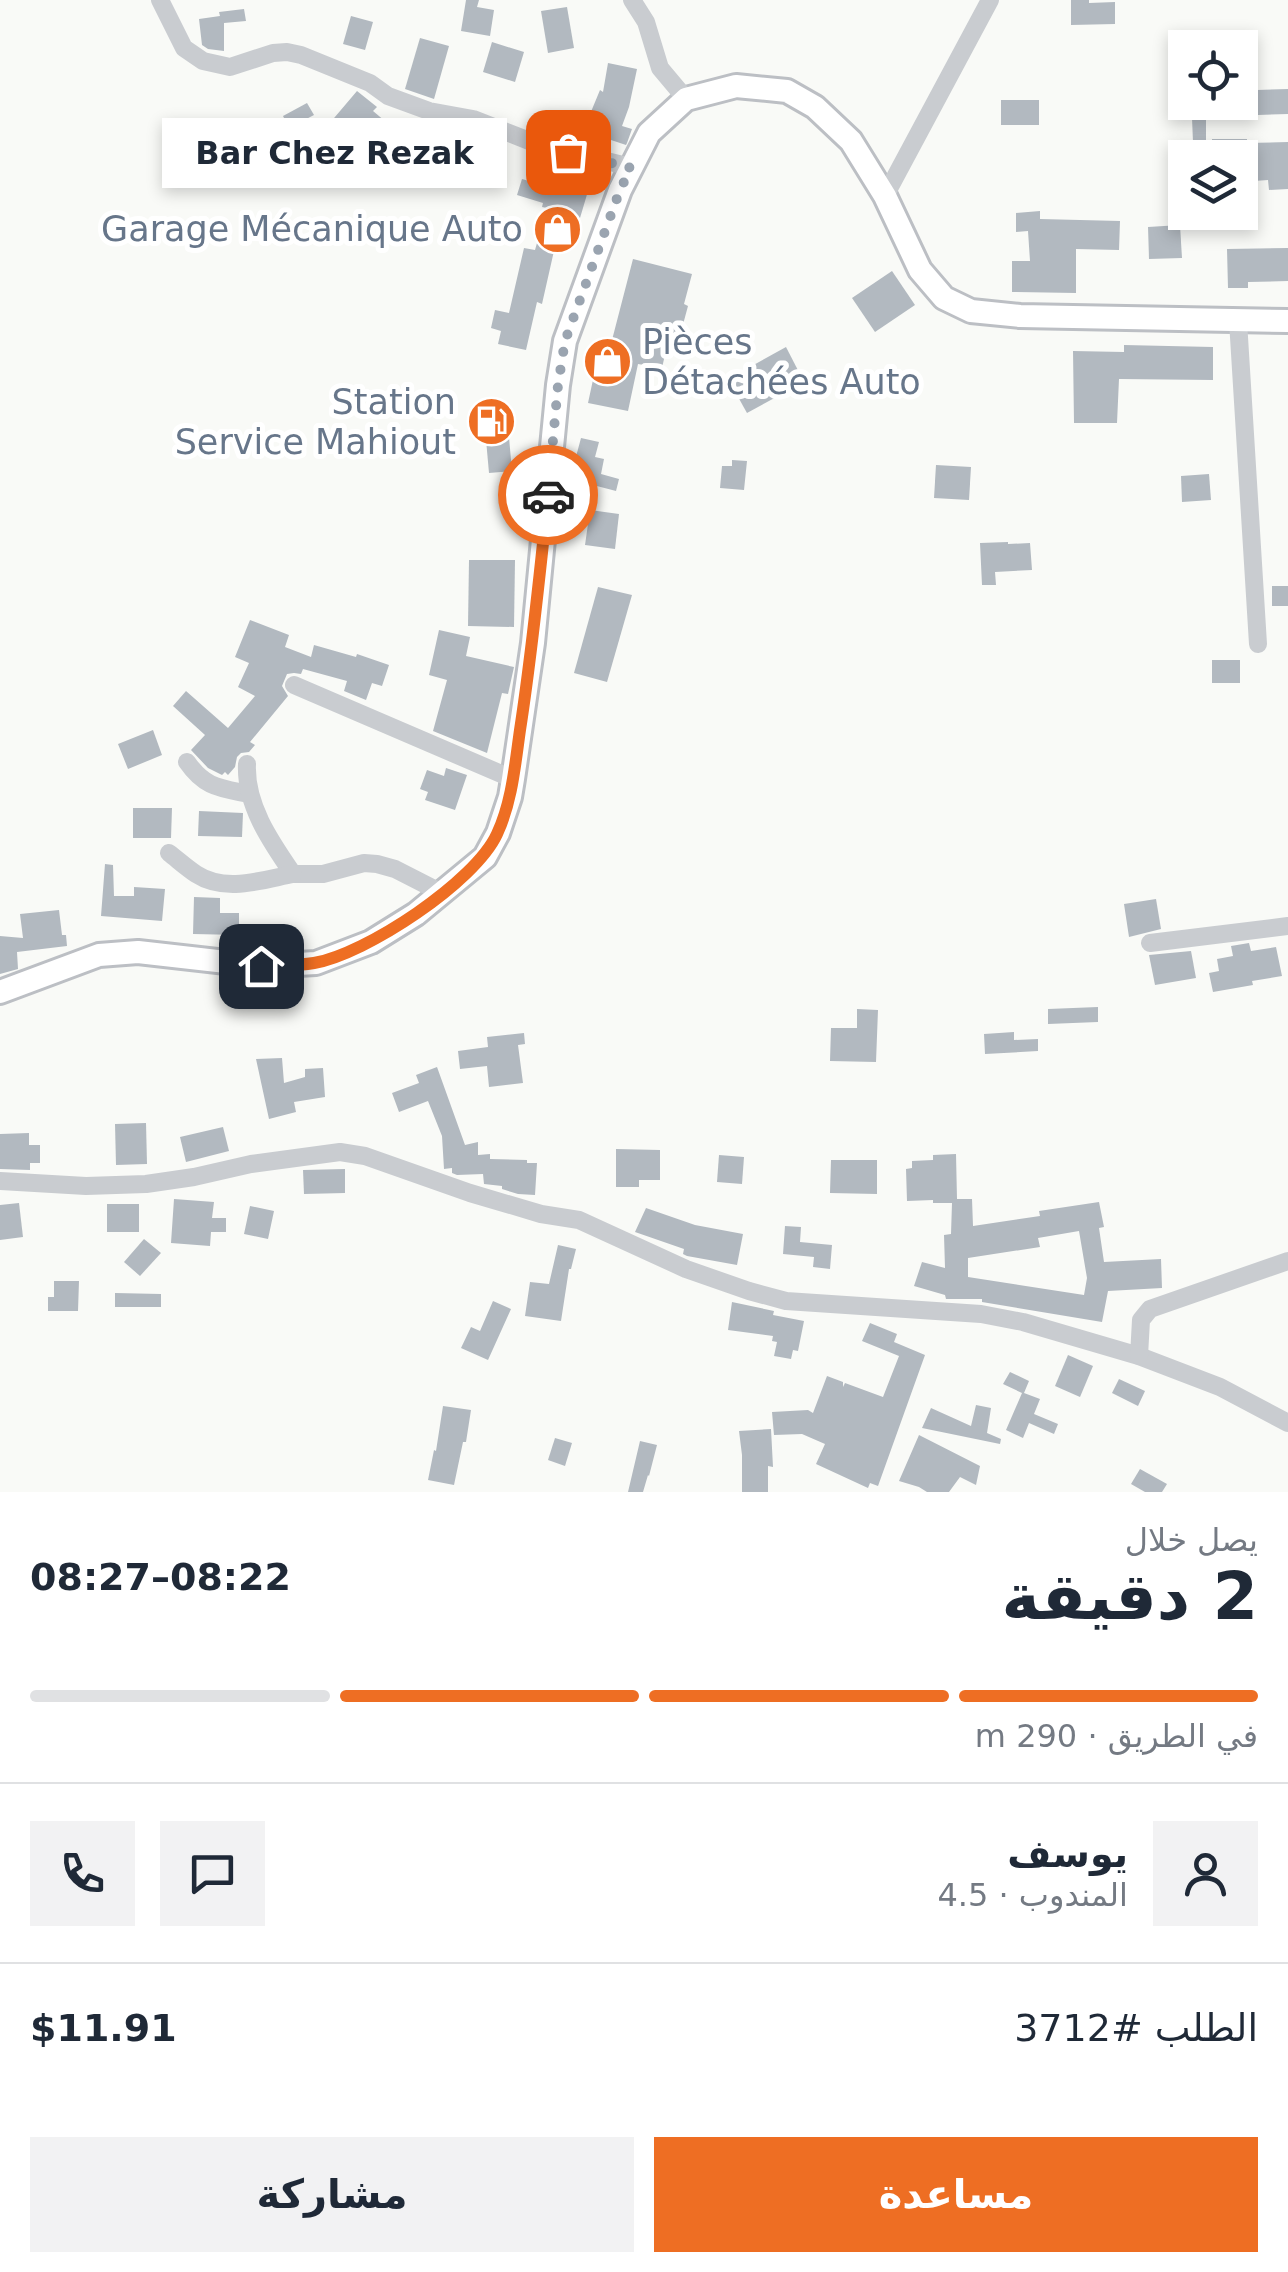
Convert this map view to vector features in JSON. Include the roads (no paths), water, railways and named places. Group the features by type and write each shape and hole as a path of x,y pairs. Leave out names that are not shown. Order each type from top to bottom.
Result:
{"main road":[{"path":"0,992 98,955 138,952 261,966 316,963 370,942 416,914 484,857 498,833 513,779 533,643 565,341 631,168 649,133 686,99 736,86 787,92 814,107 852,141 885,196 920,270 944,298 972,311 1020,316 1288,321"}],"street":[{"path":"160,0 184,48 203,62 230,67 273,53 301,54 388,96 428,110 473,119 537,144 631,168"},
{"path":"632,0 646,22 660,68 686,99"},
{"path":"885,196 990,0"},
{"path":"1238,321 1258,644"},
{"path":"294,684 513,779"},
{"path":"186,762 210,786 249,794"},
{"path":"248,764 249,794 294,874"},
{"path":"169,853 198,876 216,884 323,874 364,863 395,869 442,893"},
{"path":"1150,942 1288,926"},
{"path":"0,1182 146,1184 340,1152 365,1156 470,1193 541,1214 579,1220 686,1269 786,1301 981,1314 1024,1322 1139,1356 1220,1387 1288,1423"},
{"path":"1139,1356 1142,1320 1150,1309 1288,1261"}],"place":[{"name":"Bar Chez Rezak","path":"568,152"},
{"name":"Garage Mécanique Auto","path":"558,229"},
{"name":"Pièces Détachées Auto","path":"607,362"},
{"name":"Station Service Mahiout","path":"491,422"}]}
